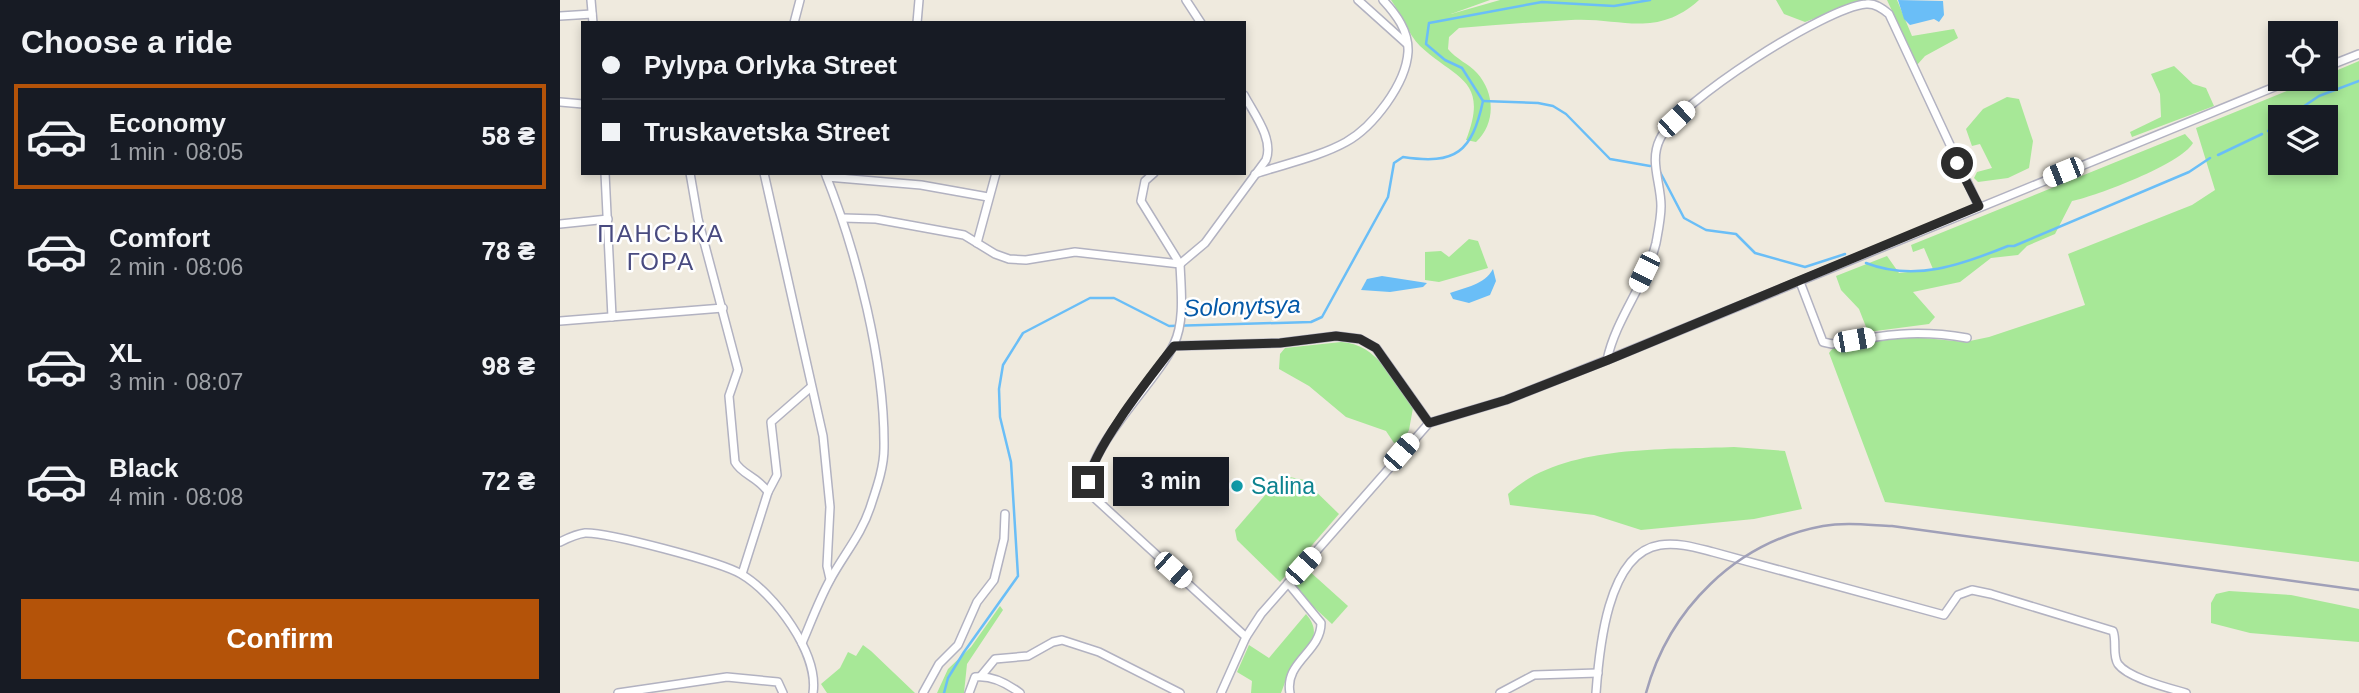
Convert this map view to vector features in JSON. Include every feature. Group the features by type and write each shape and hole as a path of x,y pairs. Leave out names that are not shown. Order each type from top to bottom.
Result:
{"street":[{"path":"560,16 593,18 591,0"},
{"path":"795,21 800,0"},
{"path":"917,21 919,0"},
{"path":"1186,0 1200,21"},
{"path":"1358,0 1407,44"},
{"path":"1255,174 1344,143 1375,120 1402,72 1407,44 1402,23 1383,0"},
{"path":"1608,360 1613,333 1656,243 1661,205 1654,157 1660,137 1699,97 1826,17 1867,4 1882,8 1889,14 1979,206"},
{"path":"2338,62 2359,54"},
{"path":"1221,693 1246,637 1288,583 1429,423 1506,400 1608,360 2268,89"},
{"path":"843,218 915,225 964,235 1009,259 1026,260 1075,252 1180,264 1205,243 1266,160 1269,149 1246,99"},
{"path":"560,102 581,104"},
{"path":"605,175 611,317"},
{"path":"690,175 698,219 738,370 729,396 735,462 740,471 759,479 768,492"},
{"path":"764,175 829,477 827,566 830,579"},
{"path":"802,643 830,579 857,539 871,507 884,449 880,384 865,302 843,218 826,175 921,185 988,197"},
{"path":"977,243 995,175"},
{"path":"1152,175 1146,181 1141,201 1180,264 1181,309 1178,332 1174,346 1089,472 1088,492 1246,637"},
{"path":"560,224 608,219"},
{"path":"1800,282 1823,342 1832,344 1898,332 1933,332 1967,338"},
{"path":"560,321 723,308"},
{"path":"1174,346 1280,343 1336,336 1360,339 1376,348 1429,423"},
{"path":"742,574 776,475 771,422 811,387"},
{"path":"923,693 939,664 958,645 977,602 994,580 1004,539 1005,514"},
{"path":"560,541 576,535 597,534 694,556 742,574 774,604 802,643 813,675 813,693"},
{"path":"1596,693 1612,596 1624,570 1638,554 1659,545 1681,545 1944,615 1958,595 1972,590 2113,631 2116,661 2121,667 2159,685 2186,693"},
{"path":"1288,583 1321,623 1318,640 1291,671 1288,679 1290,693"},
{"path":"981,676 995,659 1028,656 1062,640 1099,652 1180,693"},
{"path":"1500,693 1534,674 1598,673"},
{"path":"969,693 975,677 981,676 1001,681 1020,693"},
{"path":"618,693 727,677 778,682 783,693"}],"green space":[{"path":"1391,0 1490,0 1451,14 1500,0 1699,0 1683,12 1653,23 1571,20 1459,28 1449,37 1448,49 1477,73 1490,99 1490,117 1483,134 1476,142 1466,140 1474,104 1471,92 1465,82 1420,46"},
{"path":"1776,0 1875,0 1858,2 1805,22 1784,14"},
{"path":"1887,0 1897,0 1912,36 1954,29 1958,38 1925,56 1917,65"},
{"path":"2359,61 2359,562 1885,502 1829,353 1833,348 1904,336 1965,342 1989,337 2085,305 2068,254 2192,205 2215,190 2196,128 2287,91 2338,91 2338,70"},
{"path":"2174,66 2193,84 2206,88 2214,106 2132,137 2130,132 2161,117 2160,94 2151,74"},
{"path":"2007,97 2019,99 2033,141 2029,168 2008,178 1978,182 1974,178 1977,172 1992,168 1980,144 1972,146 1966,129 1983,109"},
{"path":"2185,134 2193,143 2173,160 2118,186 2072,201 2055,234 2027,246 2018,255 1991,258 1960,282 1913,292 1935,317 1929,324 1868,332 1859,309 1841,290 1836,276 1887,256 1899,273 1933,269 1924,248 1913,252 1911,245"},
{"path":"1469,239 1478,241 1488,268 1439,282 1425,280 1425,252 1441,251 1449,257"},
{"path":"1341,342 1354,344 1375,357 1392,376 1413,408 1409,430 1403,441 1394,443 1386,431 1346,417 1309,386 1279,369 1280,354 1285,348"},
{"path":"1734,447 1785,451 1802,509 1754,519 1641,530 1594,515 1510,505 1508,494 1530,478 1556,466 1584,458 1646,450"},
{"path":"1285,476 1304,480 1339,514 1280,582 1237,540 1235,530 1279,479"},
{"path":"1308,570 1348,606 1332,624 1292,587"},
{"path":"2229,591 2291,595 2359,609 2359,642 2250,633 2211,623 2211,603 2216,594"},
{"path":"1000,606 1003,610 967,664 964,693 937,693 948,669 971,647"},
{"path":"1306,614 1312,623 1313,638 1289,672 1281,693 1251,693 1252,681 1237,672 1249,645 1269,658"},
{"path":"863,645 915,693 827,693 821,684 840,668 848,652 856,656"}],"water":[{"path":"1898,0 1943,1 1944,15 1939,22 1934,19 1910,25 1904,19"},
{"path":"1493,269 1496,281 1490,295 1469,303 1453,299 1450,293 1480,282"},
{"path":"1382,276 1427,283 1423,287 1390,292 1361,290 1367,279"}],"waterway":[{"name":"Solonytsya","path":"944,693 948,678 964,652 1018,576 1011,462 1000,417 999,389 1003,365 1023,333 1090,298 1114,298 1169,326 1311,322 1322,317 1388,197 1394,163 1403,157 1436,159 1459,151 1467,143 1479,118 1483,101 1462,68 1445,60 1426,44 1429,23 1542,2 1614,6 1650,0"},
{"path":"2306,105 2319,96 2359,81"},
{"path":"1483,101 1553,106 1566,114 1610,159 1650,166"},
{"path":"2218,155 2262,134"},
{"path":"1866,263 1902,271 1955,265 2014,246 2189,172 2210,158"},
{"path":"1659,170 1684,218 1706,230 1736,234 1755,253 1805,267 1845,254"}],"railway":[{"path":"1646,693 1671,634 1689,607 1710,584 1762,547 1791,534 1823,526 1892,526 2359,590"}],"place":[{"name":"Salina","path":"1237,486"}],"district":[{"name":"ПАНСЬКА ГОРА","path":"661,247"}],"route":[{"path":"1088,482 1089,472 1103,448 1174,346 1280,343 1336,336 1360,339 1376,348 1390,365 1429,423 1506,400 1608,360 1894,244 1979,206 1957,163"}]}
